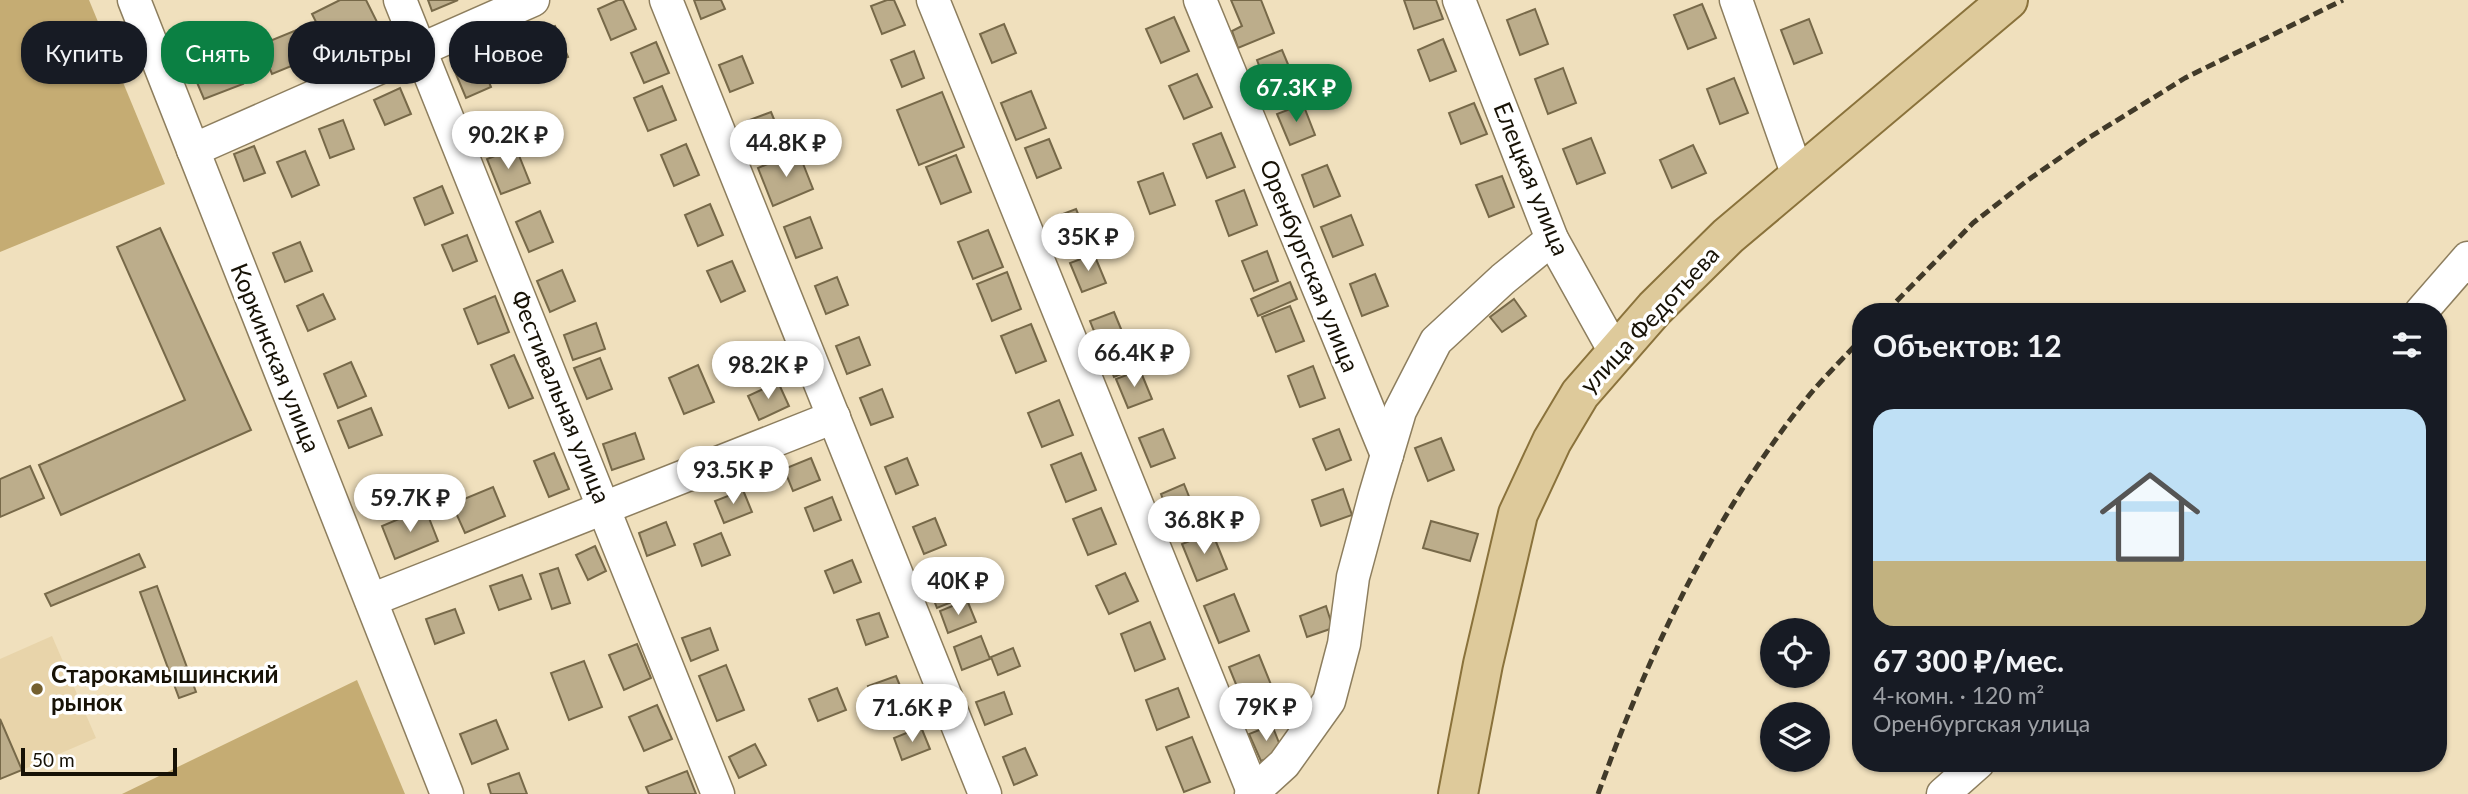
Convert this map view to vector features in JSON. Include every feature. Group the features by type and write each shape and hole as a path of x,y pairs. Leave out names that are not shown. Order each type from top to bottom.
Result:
{"main road":[{"name":"улица Федотьева","path":"1458,794 1483,664 1518,514 1552,442 1580,394 1655,308 1728,236 2008,0"}],"street":[{"name":"Коркинская улица","path":"134,0 447,794"},
{"name":"Фестивальная улица","path":"400,0 408,21"},
{"path":"435,43 533,0"},
{"path":"666,0 985,794"},
{"path":"933,0 1253,793 1284,764 1329,701 1344,644 1353,577 1400,411 1436,341 1485,295 1552,239"},
{"name":"Оренбургская улица","path":"1200,0 1387,455"},
{"name":"Елецкая улица","path":"1459,0 1552,239 1615,352"},
{"path":"1736,0 1798,176"},
{"path":"193,150 343,84"},
{"name":"Фестивальная улица","path":"434,84 718,794"},
{"path":"2429,303 2468,258"},
{"path":"371,600 834,417"},
{"path":"1943,794 1968,772"}],"shaded area":[{"path":"0,0 89,0 98,21 21,21 21,84 124,84 165,184 0,252"},
{"name":"Старокамышинский рынок","path":"52,636 96,738 22,770 0,719 0,659"},
{"path":"357,680 405,794 122,794"}],"building":[{"path":"340,0 366,0 376,21 316,21 312,14"},
{"path":"428,0 458,0 432,11"},
{"path":"623,0 636,29 611,40 598,9"},
{"path":"694,0 721,0 725,9 701,19"},
{"path":"894,0 905,25 882,34 871,6"},
{"path":"1231,0 1261,0 1274,33 1238,48 1232,31 1242,26"},
{"path":"1404,0 1436,0 1443,19 1414,29"},
{"path":"1702,4 1716,38 1688,49 1674,15"},
{"path":"1535,9 1548,44 1520,55 1507,20"},
{"path":"1174,17 1189,51 1161,63 1146,29"},
{"path":"1809,19 1822,53 1794,64 1781,30"},
{"path":"1004,24 1016,53 992,63 980,34"},
{"path":"288,34 288,67 274,73 274,39"},
{"path":"1443,39 1456,71 1430,81 1418,50"},
{"path":"656,42 669,73 644,83 631,53"},
{"path":"1282,50 1295,81 1269,92 1257,60"},
{"path":"914,51 924,78 902,87 891,60"},
{"path":"742,56 753,83 730,92 719,65"},
{"path":"1563,68 1576,103 1548,114 1535,79"},
{"path":"1197,74 1212,107 1184,119 1169,86"},
{"path":"1734,78 1748,113 1720,124 1707,89"},
{"path":"198,84 243,84 204,99"},
{"path":"460,84 490,84 491,87 466,98"},
{"path":"662,86 676,120 648,131 634,98"},
{"path":"400,88 411,114 385,125 374,100"},
{"path":"1031,91 1046,128 1016,140 1001,103"},
{"path":"942,92 964,147 919,165 897,110"},
{"path":"1474,103 1487,134 1461,144 1449,113"},
{"path":"1303,104 1315,135 1290,145 1277,114"},
{"path":"771,112 780,134 752,144 744,122"},
{"path":"343,120 354,149 330,158 319,129"},
{"path":"1221,133 1235,167 1207,178 1193,144"},
{"path":"1591,138 1605,173 1577,184 1563,149"},
{"path":"1049,139 1061,168 1037,178 1025,148"},
{"path":"686,144 699,175 674,186 661,155"},
{"path":"1693,145 1706,173 1672,188 1660,160"},
{"path":"254,146 265,173 244,181 234,154"},
{"path":"516,148 530,183 501,194 487,159"},
{"path":"305,151 319,185 292,197 277,162"},
{"path":"798,151 813,189 773,206 758,168"},
{"path":"956,155 971,192 941,204 926,167"},
{"path":"1327,165 1340,196 1314,207 1302,175"},
{"path":"1163,173 1175,205 1150,214 1138,182"},
{"path":"1502,176 1514,207 1489,217 1476,185"},
{"path":"442,186 453,213 425,225 414,198"},
{"path":"1244,190 1257,225 1229,236 1216,201"},
{"path":"710,204 723,235 698,246 685,215"},
{"path":"1076,209 1088,238 1064,248 1052,218"},
{"path":"540,211 553,242 529,252 516,222"},
{"path":"1351,215 1363,245 1333,257 1321,227"},
{"path":"810,217 822,248 796,258 784,227"},
{"path":"160,228 251,430 61,515 39,465 185,400 117,247"},
{"path":"988,230 1003,267 973,279 958,242"},
{"path":"467,235 477,261 453,271 442,245"},
{"path":"300,242 312,271 285,282 273,253"},
{"path":"1267,251 1278,281 1254,291 1242,261"},
{"path":"1094,254 1106,283 1082,292 1070,263"},
{"path":"732,261 745,291 721,302 707,271"},
{"path":"562,270 575,301 550,312 537,281"},
{"path":"1007,272 1021,309 992,321 977,284"},
{"path":"1375,274 1388,306 1362,316 1350,284"},
{"path":"837,277 848,305 826,314 815,286"},
{"path":"1290,282 1297,299 1258,316 1251,299"},
{"path":"323,294 335,319 308,331 297,306"},
{"path":"495,296 509,332 478,344 464,309"},
{"path":"1514,299 1526,316 1502,332 1490,317"},
{"path":"1290,306 1304,341 1276,352 1262,317"},
{"path":"1114,312 1126,341 1102,351 1090,321"},
{"path":"596,323 605,349 573,360 564,335"},
{"path":"1031,324 1046,361 1016,373 1001,336"},
{"path":"859,337 870,365 847,374 836,346"},
{"path":"1134,341 1143,365 1114,377 1104,353"},
{"path":"514,355 533,398 509,408 491,365"},
{"path":"600,358 612,389 587,399 574,368"},
{"path":"351,362 366,396 338,408 324,374"},
{"path":"698,365 714,402 684,414 669,378"},
{"path":"1313,366 1325,398 1300,407 1288,376"},
{"path":"1140,370 1152,399 1128,408 1116,379"},
{"path":"778,382 789,406 759,420 748,396"},
{"path":"882,389 893,417 871,425 860,398"},
{"path":"1059,400 1073,435 1042,447 1028,413"},
{"path":"371,408 382,435 349,448 338,421"},
{"path":"1163,429 1175,458 1151,467 1139,438"},
{"path":"1339,429 1351,460 1326,470 1313,439"},
{"path":"635,433 644,459 612,470 603,444"},
{"path":"1441,438 1454,470 1428,481 1415,448"},
{"path":"554,453 569,489 549,497 534,461"},
{"path":"1081,453 1096,490 1066,502 1051,465"},
{"path":"811,458 820,480 793,491 784,469"},
{"path":"907,458 918,485 896,494 885,467"},
{"path":"30,466 44,498 0,517 0,479"},
{"path":"1184,484 1196,514 1172,523 1161,494"},
{"path":"493,487 505,516 465,533 452,504"},
{"path":"1343,489 1352,515 1321,526 1312,500"},
{"path":"743,490 752,512 724,523 715,501"},
{"path":"832,497 841,520 814,531 805,508"},
{"path":"425,508 438,541 395,559 382,526"},
{"path":"1101,508 1116,544 1088,555 1073,519"},
{"path":"935,518 946,545 924,554 913,527"},
{"path":"1431,521 1478,534 1470,561 1423,548"},
{"path":"666,522 675,545 647,556 639,533"},
{"path":"1212,532 1227,569 1197,581 1182,544"},
{"path":"721,533 730,555 702,566 694,544"},
{"path":"595,546 606,571 588,580 576,555"},
{"path":"139,554 145,567 51,606 45,594"},
{"path":"852,560 861,582 834,593 825,571"},
{"path":"558,568 570,603 552,609 540,574"},
{"path":"1125,573 1138,601 1109,614 1096,586"},
{"path":"522,575 531,599 499,610 490,586"},
{"path":"956,575 964,597 937,608 928,585"},
{"path":"157,586 196,692 179,698 140,592"},
{"path":"1234,594 1249,631 1219,643 1204,606"},
{"path":"967,600 976,622 948,633 940,611"},
{"path":"1326,606 1333,628 1307,637 1300,616"},
{"path":"455,609 464,633 435,644 426,619"},
{"path":"879,613 888,637 866,645 857,620"},
{"path":"1150,622 1165,659 1135,671 1121,634"},
{"path":"710,628 718,650 691,661 682,638"},
{"path":"981,636 990,659 962,670 954,647"},
{"path":"637,644 651,678 624,690 609,655"},
{"path":"1013,648 1020,666 998,675 991,657"},
{"path":"1259,655 1274,692 1244,704 1229,667"},
{"path":"584,661 602,707 569,720 551,673"},
{"path":"726,665 744,710 717,721 699,676"},
{"path":"896,676 905,698 877,709 868,686"},
{"path":"837,688 846,710 818,721 809,699"},
{"path":"1178,688 1189,717 1157,730 1146,700"},
{"path":"1004,692 1012,714 985,725 976,702"},
{"path":"657,705 672,739 644,751 629,717"},
{"path":"0,719 22,770 0,779"},
{"path":"496,720 508,749 472,764 460,734"},
{"path":"1272,725 1283,753 1261,761 1249,734"},
{"path":"921,727 930,749 902,760 894,738"},
{"path":"1192,737 1210,782 1184,792 1166,747"},
{"path":"755,744 766,765 739,778 729,757"},
{"path":"1025,748 1037,775 1014,785 1003,757"},
{"path":"687,771 696,794 649,794 646,787"},
{"path":"519,773 527,794 491,794 488,784"}],"railway":[{"path":"1895,303 1973,223 2090,137 2185,78 2343,0"},
{"path":"1598,794 1638,691 1711,541 1770,448 1810,395 1852,349"}],"place":[{"name":"Старокамышинский рынок","path":"37,689"}]}
